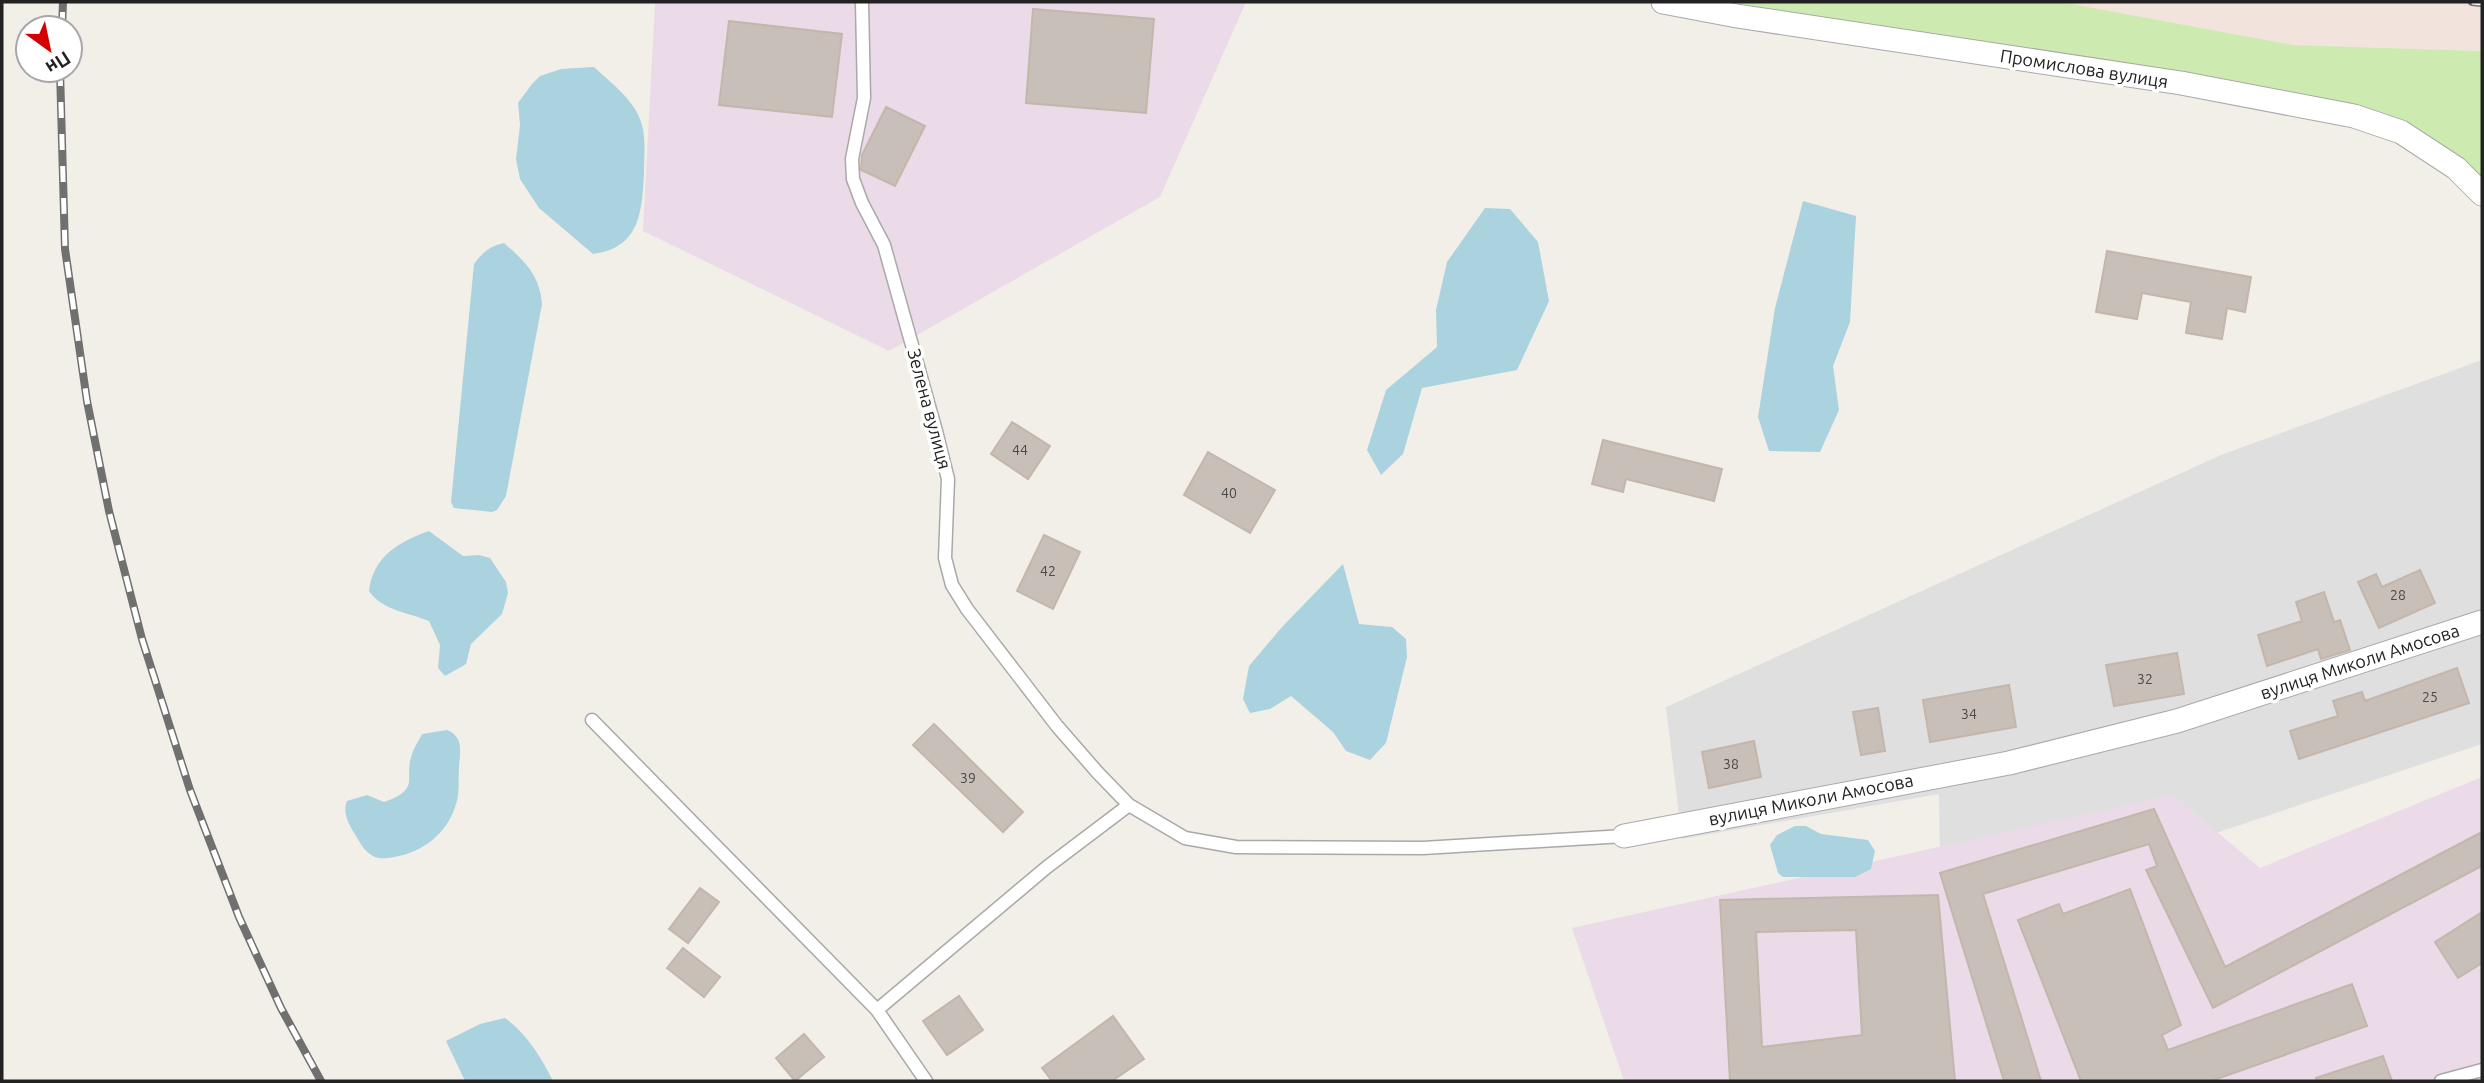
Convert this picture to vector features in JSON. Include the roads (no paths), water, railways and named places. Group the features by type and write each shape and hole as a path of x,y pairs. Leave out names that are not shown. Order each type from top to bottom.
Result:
{"street":[{"name":"Промислова вулиця","path":"1662,2 2180,83 2354,116 2401,132 2456,168 2482,194"},
{"name":"вулиця Миколи Амосова","path":"1624,836 2009,763 2177,721 2482,622"}],"lane":[{"name":"Зелена вулиця","path":"862,2 864,98 852,159 853,179 884,245 948,479 945,558 952,585 967,610 1057,726 1129,805"},
{"path":"592,720 877,1010 926,1081"},
{"name":"вулиця Миколи Амосова","path":"1129,805 1185,838 1236,847 1423,848 1624,836"},
{"path":"877,1010 1047,867 1129,805"},
{"path":"2441,1081 2482,1070"}],"water":[{"path":"594,67 622,93 639,116 645,149 642,201 635,226 621,244 593,254 539,208 520,179 516,159 520,125 518,103 532,84 540,76 561,69"},
{"path":"1803,201 1856,216 1850,322 1833,366 1839,410 1820,452 1769,451 1758,417 1775,308"},
{"path":"1485,208 1510,209 1538,242 1549,301 1517,370 1422,388 1403,454 1381,475 1367,450 1386,390 1437,347 1436,310 1447,262"},
{"path":"504,243 519,256 535,277 542,304 506,496 497,510 492,512 454,508 451,502 474,264 487,250"},
{"path":"429,531 463,556 479,555 490,558 506,582 508,593 502,614 471,644 466,664 445,676 438,668 440,645 429,621 388,607 369,591 376,568 389,552"},
{"path":"1343,564 1359,624 1392,627 1406,639 1407,657 1386,743 1370,760 1346,751 1333,732 1291,696 1270,709 1250,713 1243,699 1249,666 1282,627"},
{"path":"447,730 456,736 460,750 457,800 447,824 424,846 404,855 384,858 370,854 349,823 345,810 347,801 367,795 384,802 396,797 407,788 412,754 422,734"},
{"path":"1795,826 1806,826 1821,834 1868,840 1875,851 1871,869 1855,877 1783,877 1778,873 1770,845 1777,835"},
{"path":"505,1018 533,1046 553,1081 465,1081 446,1041 480,1024"}],"railway":[{"path":"63,2 63,14"},
{"path":"2472,2 2482,3"},
{"path":"60,84 65,249 87,401 109,511 142,639 190,790 239,917 281,1008 321,1081"}]}
